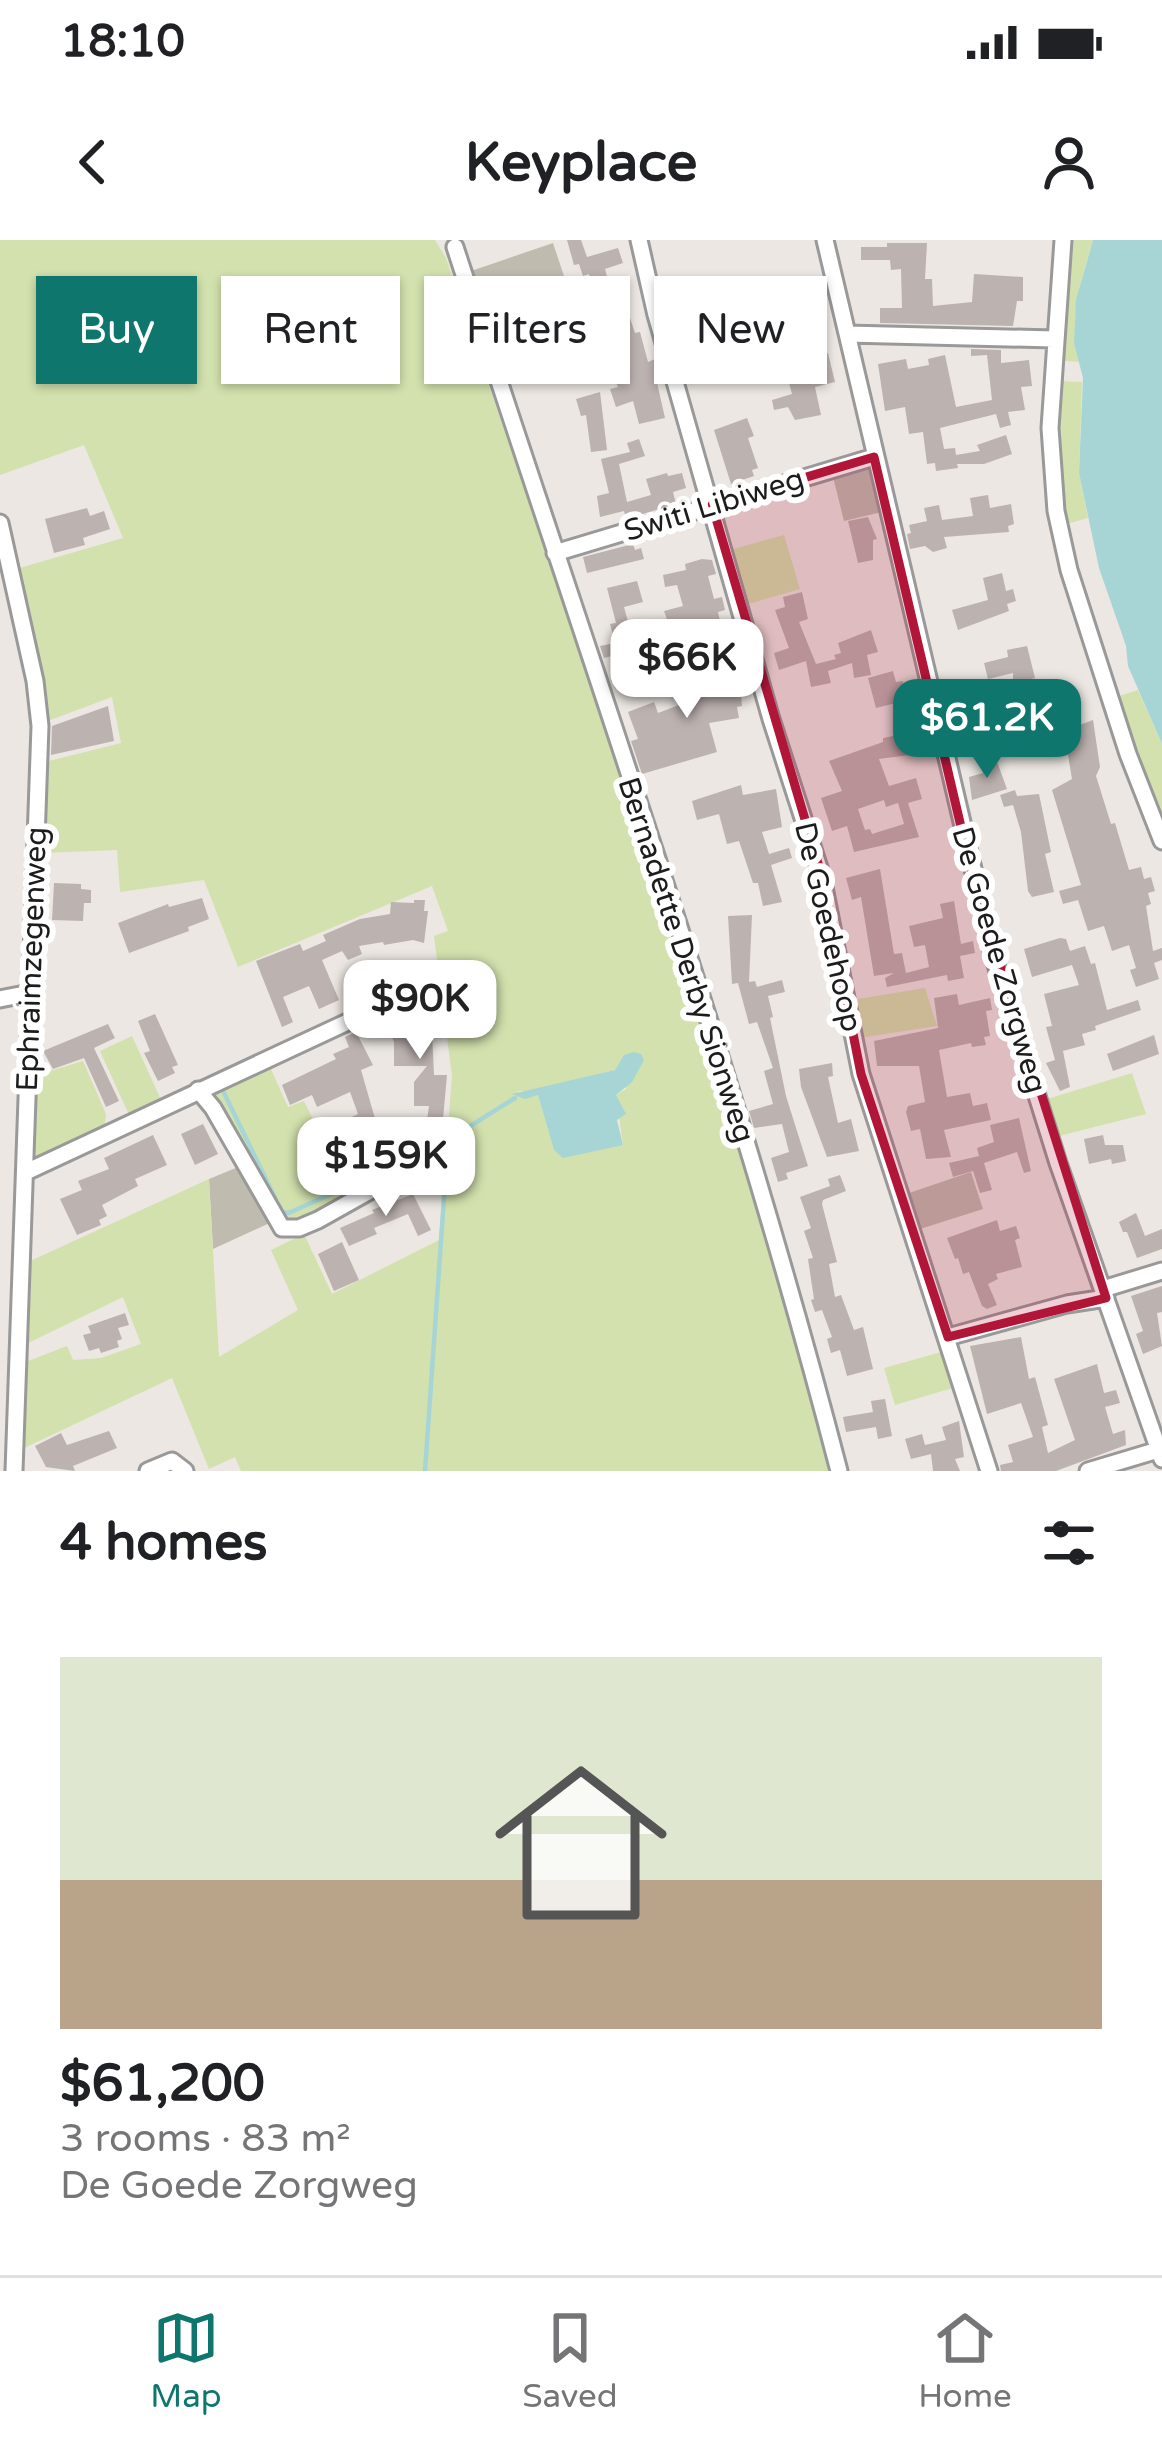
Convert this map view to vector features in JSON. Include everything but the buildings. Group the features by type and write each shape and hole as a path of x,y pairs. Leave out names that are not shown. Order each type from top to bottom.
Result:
{"street":[{"name":"De Goedehoop","path":"639,240 771,719 823,877 861,1074 989,1471"},
{"name":"De Goede Zorgweg","path":"825,240 994,958 1058,1162 1160,1454"},
{"path":"1063,240 1050,428 1056,511 1069,570 1128,754 1162,841"},
{"name":"Bernadette Derby Sionweg","path":"455,247 694,978 807,1346 839,1471"},
{"path":"847,334 1054,339"},
{"name":"Switi Libiweg","path":"555,553 874,457"},
{"name":"Ephraimzegenweg","path":"0,523 40,726 14,1471"},
{"path":"26,1172 414,992 423,974"},
{"path":"0,998 30,993"},
{"path":"198,1090 282,1228 299,1228 318,1220 434,1154"},
{"path":"948,1337 1105,1294 1162,1271"},
{"path":"1088,1471 1160,1454"},
{"path":"148,1471 172,1461 185,1471"}],"highlighted area":[{"path":"874,457 974,882 1106,1298 948,1337 861,1074 822,877 712,505"}],"shaded area":[{"path":"553,243 564,276 473,276 471,271"},
{"path":"868,464 882,512 844,521 832,473"},
{"path":"238,1167 272,1222 213,1249 209,1179"},
{"path":"971,1172 983,1209 917,1230 906,1194"}],"green space":[{"path":"0,240 435,240 452,276 424,276 424,384 488,384 745,1165 832,1471 241,1471 235,1457 209,1469 172,1378 20,1450 23,1363 67,1346 73,1360 101,1358 141,1344 123,1297 22,1346 28,1262 209,1179 219,1357 298,1310 271,1250 304,1234 332,1294 439,1240 452,1076 434,936 448,931 432,886 238,967 204,880 120,892 117,850 42,853 45,762 121,743 112,697 45,722 39,661 16,569 123,538 84,445 0,475","holes":["624,1056 626,1089 616,1095 623,1145 554,1149 538,1095 515,1091 615,1070"]},
{"path":"1069,240 1093,240 1075,316 1079,362 1058,360"},
{"path":"1057,381 1082,382 1079,473 1088,518 1066,524 1058,476"},
{"path":"784,535 800,589 745,605 730,550"},
{"path":"1138,690 1162,744 1162,827 1116,697"},
{"path":"925,988 937,1026 859,1038 852,1000"},
{"path":"132,1036 162,1102 130,1117 100,1051"},
{"path":"83,1061 106,1114 104,1129 34,1157 34,1076"},
{"path":"269,1065 288,1107 304,1101 349,1196 300,1220 283,1218 207,1092"},
{"path":"1132,1073 1146,1114 1055,1137 1044,1100"},
{"path":"945,1351 956,1387 895,1405 884,1368"}],"water":[{"path":"1093,240 1162,240 1162,744 1128,666 1126,646 1099,568 1079,473 1083,378 1074,343 1076,300"},
{"path":"634,1052 644,1060 632,1082 616,1095 626,1114 617,1120 623,1145 563,1158 554,1150 538,1095 525,1099 512,1094 615,1070 624,1055"}],"waterway":[{"path":"224,1093 282,1212 344,1188"},
{"path":"425,1471 448,1140 515,1098"}]}
